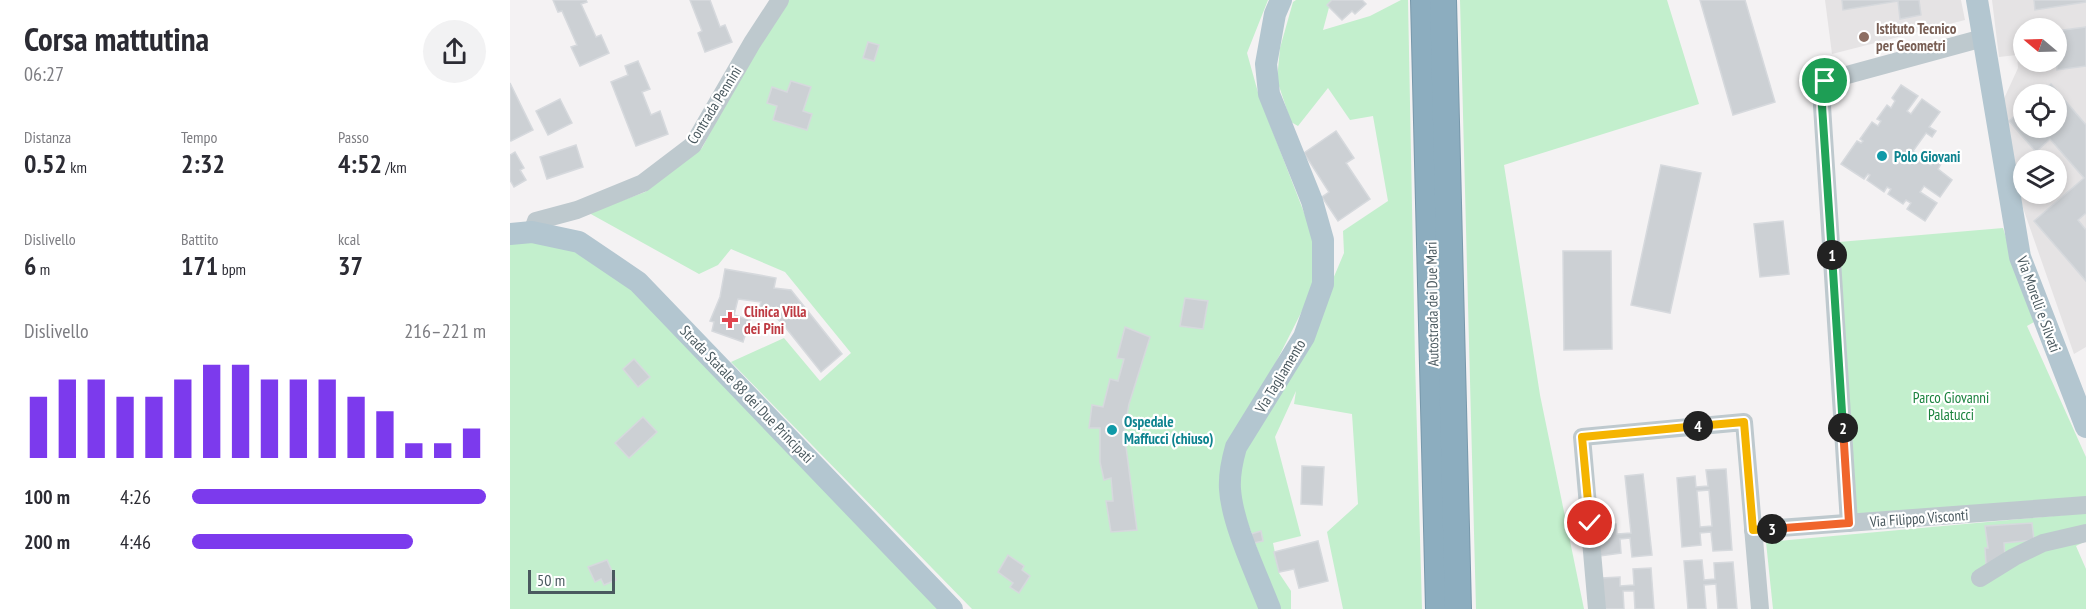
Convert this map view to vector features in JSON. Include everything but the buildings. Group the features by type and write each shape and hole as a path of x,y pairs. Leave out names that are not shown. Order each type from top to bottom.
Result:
{"highway":[{"name":"Autostrada dei Due Mari","path":"1424,0 1439,609"},
{"name":"Autostrada dei Due Mari","path":"1443,0 1458,609"}],"main road":[{"name":"Via Tagliamento","path":"1270,609 1232,510 1229,487 1230,466 1236,447 1304,337 1323,284 1323,240 1312,201 1269,94 1266,64 1275,14 1281,0"},
{"name":"Via Morelli e Silvati","path":"1977,0 2020,257 2086,427"},
{"name":"Strada Statale 88 dei Due Principati","path":"521,233 579,242 638,282 952,609"}],"street":[{"name":"Contrada Pennini","path":"521,233 536,221 577,210 642,183 693,145 752,43 780,0"},
{"path":"1849,523 1822,106 1825,81 1983,38"},
{"path":"1597,609 1582,437 1744,422 1760,609"},
{"name":"Via Filippo Visconti","path":"1753,530 2086,505"},
{"path":"1980,578 2043,543 2086,533"}],"shaded area":[{"name":"Istituto Tecnico per Geometri","path":"1825,0 1961,0 1965,20 1832,54"},
{"path":"1992,0 2086,0 2086,347 2074,354 2022,204 2067,204 2067,150 2013,150 2013,159 2002,103 2016,72 2067,72 2067,18 2013,18 2013,55 1999,57"}],"green space":[{"path":"787,0 1268,0 1247,53 1259,96 1315,241 1315,279 1305,305 1271,372 1226,448 1259,609 972,609 731,362 784,338 820,381 851,353 785,272 731,249 718,265 699,274 589,213 645,192 702,148 741,74"},
{"path":"1296,0 1331,0 1323,30 1370,16 1401,0 1408,0 1422,609 1343,609 1327,532 1358,504 1352,414 1294,404 1296,391 1275,437 1301,536 1273,543 1279,573 1291,591 1291,609 1279,609 1237,493 1241,458 1298,362 1344,253 1343,231 1388,201 1373,116 1350,120 1328,88 1298,126 1291,122 1277,80 1280,48 1293,2"},
{"path":"1460,0 1667,0 1699,104 1504,165 1540,395 1584,609 1476,609"},
{"name":"Parco Giovanni Palatucci","path":"2003,228 2034,322 2027,326 2086,457 2086,499 1857,516 1839,242"},
{"path":"510,239 574,248 636,290 947,609 510,609"},
{"path":"2086,513 2086,541 2076,546 2086,569 2086,609 1773,609 1766,542"}],"place":[{"name":"Istituto Tecnico per Geometri","path":"1864,37"},
{"name":"Polo Giovani","path":"1882,156"},
{"name":"Clinica Villa dei Pini","path":"730,320"},
{"name":"Ospedale Maffucci (chiuso)","path":"1112,430"}],"route":[{"path":"1590,523 1582,437 1744,422 1753,530 1849,523 1822,106 1825,81"}]}
